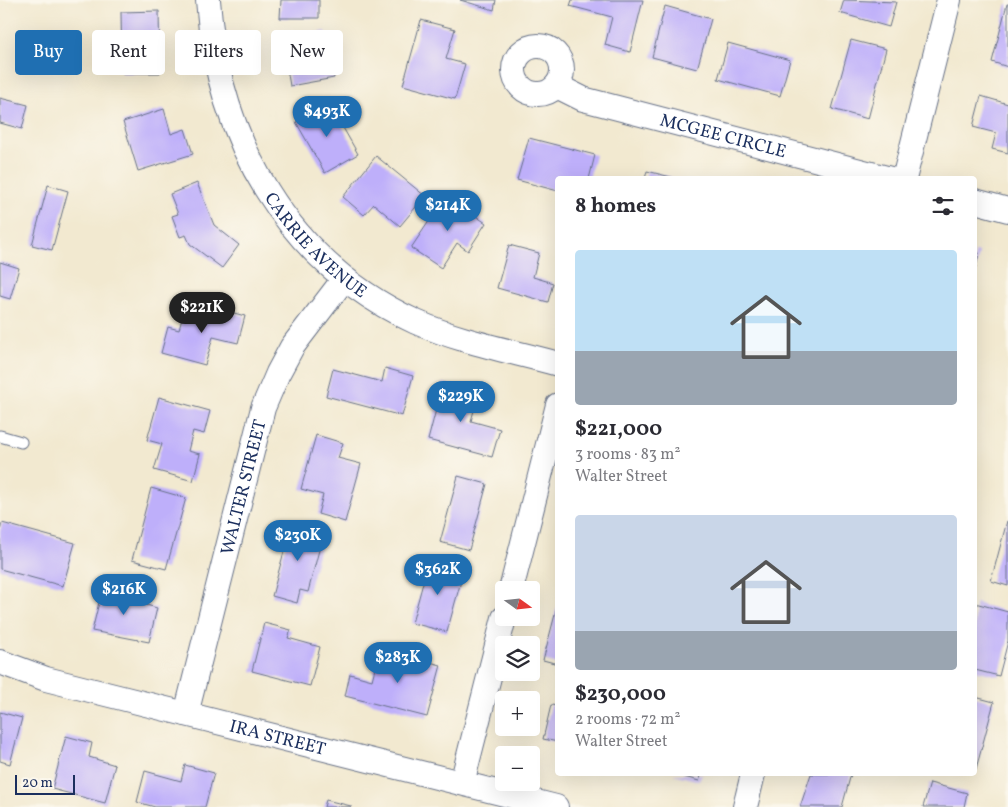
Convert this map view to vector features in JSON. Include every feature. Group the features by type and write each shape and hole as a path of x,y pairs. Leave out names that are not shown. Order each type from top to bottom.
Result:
{"street":[{"name":"CARRIE AVENUE","path":"208,0 210,29 219,76 233,123 252,164 274,204 301,238 344,280 377,302 417,322 448,334 555,363"},
{"path":"905,176 949,0"},
{"name":"MCGEE CIRCLE","path":"557,86 583,99 879,176"},
{"path":"977,202 1008,210"},
{"name":"WALTER STREET","path":"186,714 263,408 278,373 292,348 344,280"},
{"path":"513,581 555,416"},
{"path":"462,782 502,626"},
{"name":"IRA STREET","path":"0,662 46,679 556,807"},
{"path":"745,807 753,776"}],"lane":[{"path":"0,436 21,442"}],"building":[{"path":"281,0 319,0 319,18 280,18"},
{"path":"460,0 496,0 494,10"},
{"path":"572,0 643,0 630,52 605,45 612,17 570,6"},
{"path":"844,0 896,2 889,27 840,13"},
{"path":"1008,4 1008,67 992,62"},
{"path":"665,6 711,19 697,69 652,57"},
{"path":"159,11 159,30 121,30 121,12"},
{"path":"421,20 455,29 446,59 465,64 455,99 403,85"},
{"path":"851,40 886,49 868,119 832,109"},
{"path":"728,43 790,60 780,96 718,79"},
{"path":"288,75 333,75 334,78 290,86"},
{"path":"981,96 1008,104 1008,153 992,149 996,133 973,127"},
{"path":"0,98 28,105 22,129 0,123"},
{"path":"329,103 358,154 325,173 296,122"},
{"path":"164,109 171,134 185,129 193,154 138,171 123,122"},
{"path":"529,138 595,155 590,176 555,176 555,190 517,180"},
{"path":"376,156 425,196 400,226 374,204 364,215 343,197"},
{"path":"647,171 667,176 646,176"},
{"path":"197,183 214,225 239,245 222,268 190,244 186,235 180,237 172,216 178,214 170,194"},
{"path":"48,185 68,191 52,250 32,245"},
{"path":"446,196 486,223 468,251 457,243 441,268 411,248"},
{"path":"509,245 539,253 533,277 553,283 548,302 497,288"},
{"path":"0,262 19,268 10,299 0,296"},
{"path":"185,307 210,314 212,307 245,316 238,343 213,337 205,365 161,353 168,327 179,330"},
{"path":"385,368 413,376 402,416 326,396 333,369 382,382"},
{"path":"443,383 479,393 471,421 500,429 492,457 428,440"},
{"path":"159,397 210,411 204,434 193,431 188,451 200,454 193,481 154,470 162,444 147,440"},
{"path":"316,435 343,443 338,458 361,464 345,522 318,514 323,495 301,489"},
{"path":"458,476 487,484 469,550 440,542"},
{"path":"151,488 186,498 166,569 132,560"},
{"path":"1008,521 1008,586 991,581"},
{"path":"292,522 324,531 308,592 300,590 297,603 272,596"},
{"path":"2,523 75,543 63,586 0,569 0,531"},
{"path":"429,561 464,570 447,632 412,623"},
{"path":"103,586 129,593 128,600 157,608 149,642 92,631"},
{"path":"977,604 1008,612 1008,641 999,676 977,670"},
{"path":"555,615 555,663 543,660"},
{"path":"264,623 291,630 288,638 320,647 310,686 252,671"},
{"path":"380,649 441,665 427,717 345,696 350,674 372,680"},
{"path":"977,698 994,702 977,765"},
{"path":"551,705 555,706 555,741 543,739"},
{"path":"0,712 22,718 10,764 0,761"},
{"path":"66,736 92,743 89,757 115,765 105,803 52,789"},
{"path":"185,765 214,773 205,807 155,807 137,802 145,771 181,781"},
{"path":"680,776 701,776 699,781"},
{"path":"810,776 850,776 842,807 800,807"},
{"path":"930,783 967,793 964,807 923,807"},
{"path":"326,800 351,806 351,807 324,807"}]}
